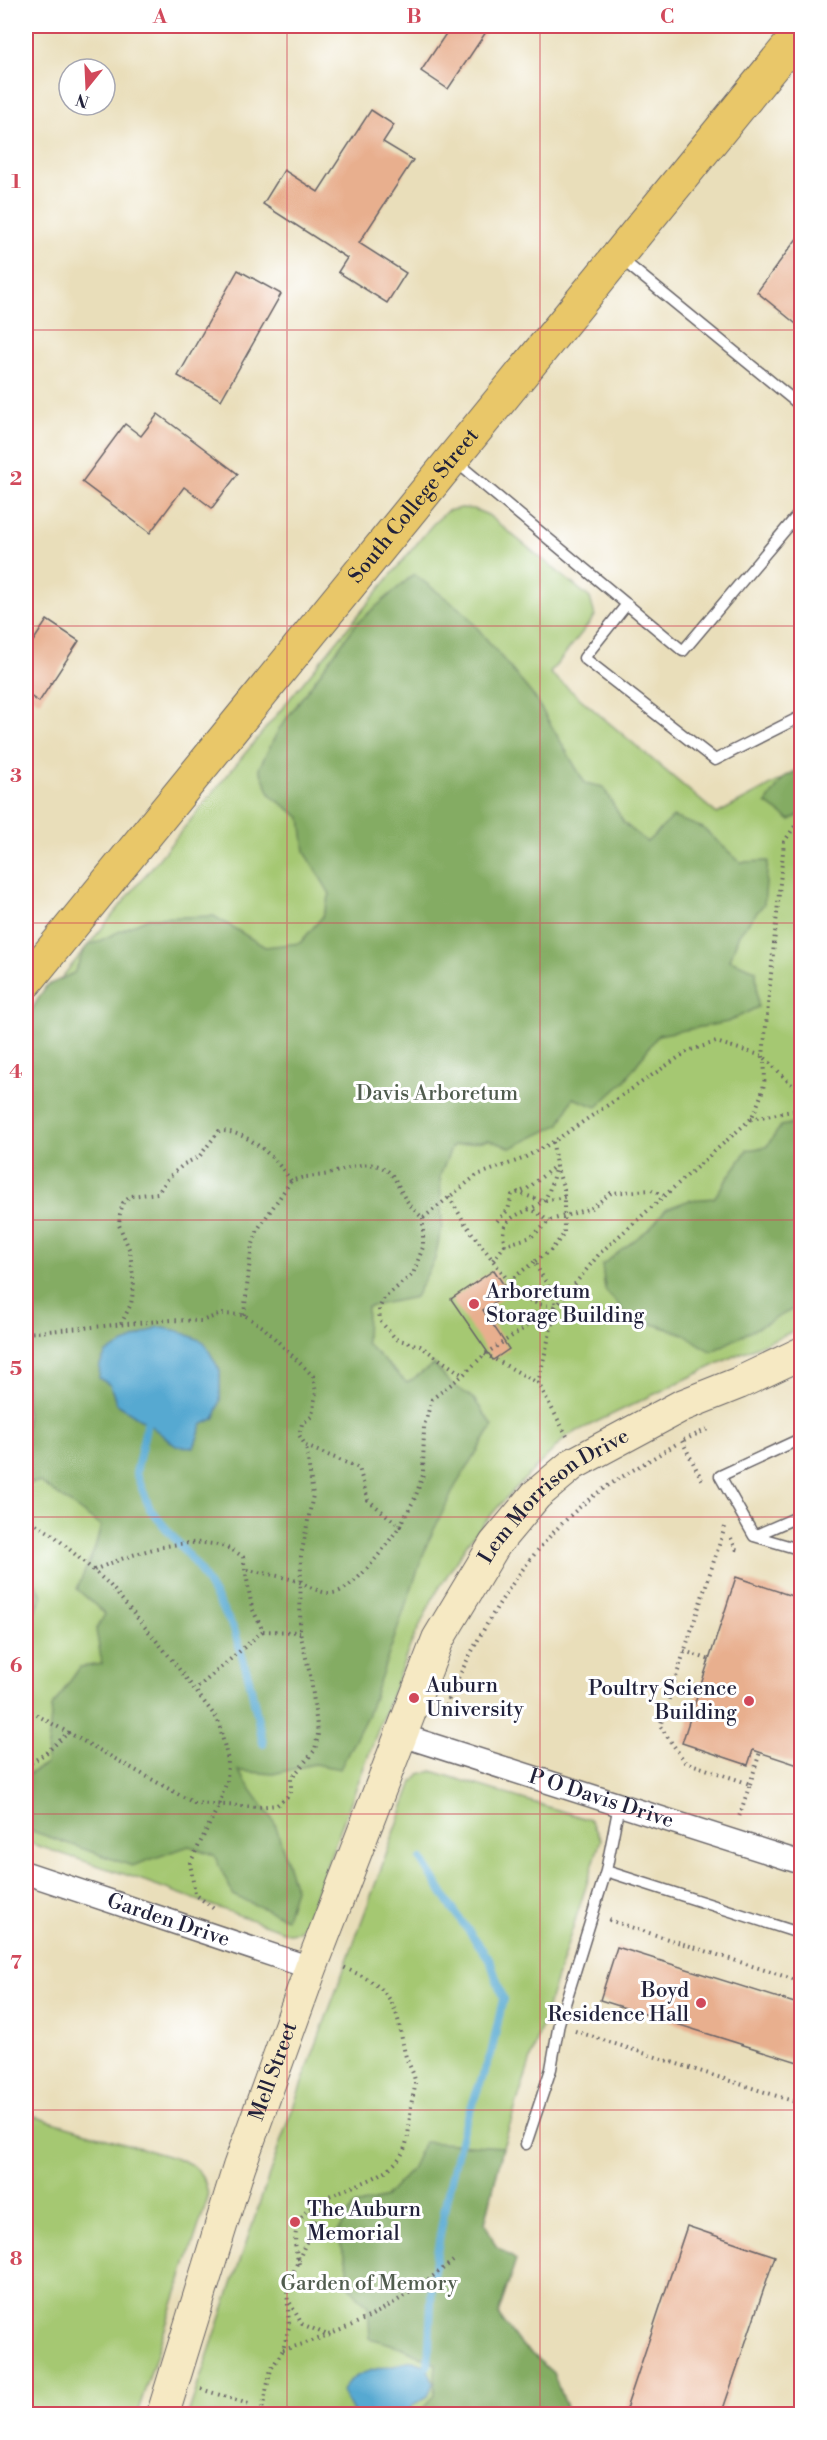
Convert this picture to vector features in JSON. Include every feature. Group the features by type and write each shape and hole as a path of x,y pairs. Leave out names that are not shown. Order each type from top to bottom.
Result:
{"main road":[{"name":"South College Street","path":"26,982 801,30"}],"street":[{"name":"Lem Morrison Drive","path":"401,1735 438,1639 495,1544 536,1495 573,1464 617,1439 681,1406 739,1383 801,1353"},
{"name":"P O Davis Drive","path":"401,1735 801,1863"},
{"name":"Mell Street","path":"163,2415 239,2167 311,1968 401,1735"},
{"name":"Garden Drive","path":"26,1873 311,1968"}],"lane":[{"path":"617,255 801,407"},
{"path":"452,459 683,651 800,514"},
{"path":"627,604 584,658 715,760 801,716"},
{"path":"801,1438 720,1476 754,1536 801,1550"},
{"path":"754,1536 801,1515"},
{"path":"526,2144 551,2069 559,2023 606,1871 619,1805"},
{"path":"606,1871 801,1934"}],"path":[{"path":"247,1570 298,1582 325,1593 345,1589 400,1526 415,1498 423,1474 424,1426 432,1399 464,1376 485,1354 556,1307 600,1253 751,1119 763,1094 766,1076 762,1056 784,842 801,821"},
{"path":"423,1218 477,1175 522,1159 553,1142 688,1051 716,1042 762,1056 801,1095"},
{"path":"751,1119 801,1108"},
{"path":"121,1324 131,1304 134,1286 130,1251 119,1225 123,1203 131,1196 158,1192 169,1177 184,1164 199,1158 219,1131 242,1137 264,1150 291,1181"},
{"path":"509,1281 551,1250 564,1234 565,1197 556,1166 553,1142"},
{"path":"244,1315 249,1260 258,1229 291,1181 306,1175 323,1175 350,1166 370,1165 388,1170 397,1181 405,1200 423,1218 423,1247 413,1274 384,1298 379,1310 381,1321 396,1339 420,1346 464,1376"},
{"path":"497,1221 508,1210 512,1195 527,1189 556,1166"},
{"path":"542,1201 547,1195 556,1166"},
{"path":"493,1260 505,1245 531,1237 549,1222 591,1208 611,1193 651,1190 663,1195"},
{"path":"517,1192 542,1201"},
{"path":"449,1197 466,1225 520,1296 538,1304 556,1307"},
{"path":"505,1245 503,1238 509,1221 514,1215 542,1201 565,1197"},
{"path":"528,1209 537,1212 549,1222"},
{"path":"534,1262 554,1296 556,1307 538,1383"},
{"path":"26,1333 171,1320 201,1321 221,1314 244,1315 263,1327 313,1376 316,1392 312,1416 302,1424 299,1435 306,1446 314,1496 304,1536 298,1582 300,1632 311,1679 318,1734 315,1749 291,1779 288,1796 277,1805 194,1803 26,1709"},
{"path":"485,1354 538,1383 567,1436"},
{"path":"443,1717 466,1661 513,1580 561,1524 614,1482 682,1441 714,1426"},
{"path":"306,1446 359,1468 368,1500 400,1526"},
{"path":"26,1518 52,1534 109,1584 196,1689 218,1720 228,1760 227,1781 219,1805 190,1863 195,1894 222,1916"},
{"path":"725,1527 660,1726 685,1762 750,1784"},
{"path":"94,1570 155,1548 214,1544 235,1551 243,1557 252,1608 263,1631"},
{"path":"196,1689 263,1631 300,1632"},
{"path":"684,1651 710,1660"},
{"path":"26,1766 46,1753 69,1731"},
{"path":"743,1804 760,1752"},
{"path":"603,1930 609,1910"},
{"path":"606,1919 801,1982"},
{"path":"300,2264 294,2242 296,2230 306,2212 326,2198 368,2182 395,2164 405,2148 411,2131 415,2085 397,2015 388,1997 374,1982 343,1967"},
{"path":"574,2020 571,2030 801,2104"},
{"path":"261,2415 271,2369 283,2350 289,2327 287,2287 300,2264 326,2198"},
{"path":"283,2350 331,2336 366,2320 416,2290 453,2261"},
{"path":"288,2300 302,2324 331,2336"},
{"path":"195,2387 252,2405"}],"green space":[{"name":"Davis Arboretum","path":"461,508 474,509 488,515 590,598 595,616 550,673 717,814 801,769 801,1328 732,1357 567,1436 504,1500 469,1541 434,1596 410,1646 304,1925 298,1932 288,1933 139,1879 26,1842 26,1021 432,525 447,511"},
{"name":"Davis Arboretum","path":"414,574 465,613 535,698 585,783 603,787 624,823 647,842 673,817 703,828 740,862 768,861 764,904 739,934 730,960 756,970 758,1007 728,1022 658,1035 624,1082 597,1107 573,1098 560,1124 511,1148 489,1140 452,1146 440,1176 442,1225 435,1259 415,1297 367,1307 366,1343 407,1383 434,1364 448,1381 474,1399 493,1426 456,1485 427,1544 368,1714 340,1769 314,1764 273,1774 238,1771 275,1823 295,1889 286,1918 234,1896 214,1855 189,1846 132,1866 26,1829 26,1776 46,1764 52,1707 80,1667 102,1664 96,1630 105,1614 77,1589 95,1548 101,1526 40,1482 26,1483 26,1019 46,986 74,973 86,947 148,918 214,916 265,947 300,943 323,916 330,894 305,852 301,818 271,796 259,768 279,729 357,623","holes":["110,1385 202,1425 194,1447 117,1404"]},
{"path":"801,768 801,814 790,820 766,803 784,777"},
{"path":"801,1122 801,1305 711,1352 684,1334 628,1316 605,1290 602,1265 650,1228 666,1209 690,1200 714,1198 747,1150 766,1147 781,1126"},
{"path":"26,1574 31,1576 43,1596 26,1627"},
{"name":"Garden of Memory","path":"432,1771 590,1820 601,1839 503,2147 485,2223 496,2246 516,2260 498,2314 519,2343 553,2373 566,2408 564,2414 188,2414 282,2137 413,1782 420,1774"},
{"path":"26,2114 184,2161 194,2167 204,2180 208,2198 137,2414 26,2414"},
{"path":"424,2142 503,2147 485,2223 496,2246 516,2260 498,2314 519,2343 553,2373 566,2408 563,2414 419,2414 434,2395 436,2364 404,2348 370,2338 368,2306 349,2286 348,2266 337,2233 354,2206 383,2199 410,2171"}],"water":[{"path":"158,1327 179,1331 204,1342 220,1371 220,1400 215,1418 202,1425 194,1447 176,1446 147,1423 117,1404 110,1385 99,1378 100,1365 106,1353"},
{"path":"413,2361 428,2366 433,2383 428,2396 414,2404 406,2414 354,2414 342,2392 346,2385 372,2370"}],"building":[{"path":"451,26 490,26 448,89 421,71"},
{"path":"371,110 394,125 383,142 413,160 359,243 406,273 387,303 338,272 347,258 263,204 284,170 318,192"},
{"path":"801,233 801,328 757,292"},
{"path":"238,270 281,294 221,400 178,376"},
{"path":"158,414 238,474 212,508 184,487 150,533 82,482 125,424 141,436"},
{"path":"47,620 79,641 39,702 26,693 26,652"},
{"name":"Arboretum Storage Building","path":"494,1270 509,1293 483,1310 509,1349 493,1360 451,1299"},
{"name":"Poultry Science Building","path":"736,1577 801,1599 801,1766 753,1750 748,1765 682,1743"},
{"name":"Boyd Residence Hall","path":"617,1947 801,2005 801,2063 600,2000"},
{"path":"687,2226 775,2256 721,2415 624,2415"}],"waterway":[{"path":"147,1423 136,1473 150,1509 197,1566 234,1629 249,1679 263,1743"},
{"path":"421,1859 454,1911 490,1960 503,1999 491,2054 463,2129 446,2201 432,2282 428,2366"}],"place":[{"name":"Arboretum Storage Building","path":"474,1304"},
{"name":"Auburn University","path":"414,1698"},
{"name":"Poultry Science Building","path":"749,1701"},
{"name":"Boyd Residence Hall","path":"701,2003"},
{"name":"The Auburn Memorial","path":"295,2222"}]}
